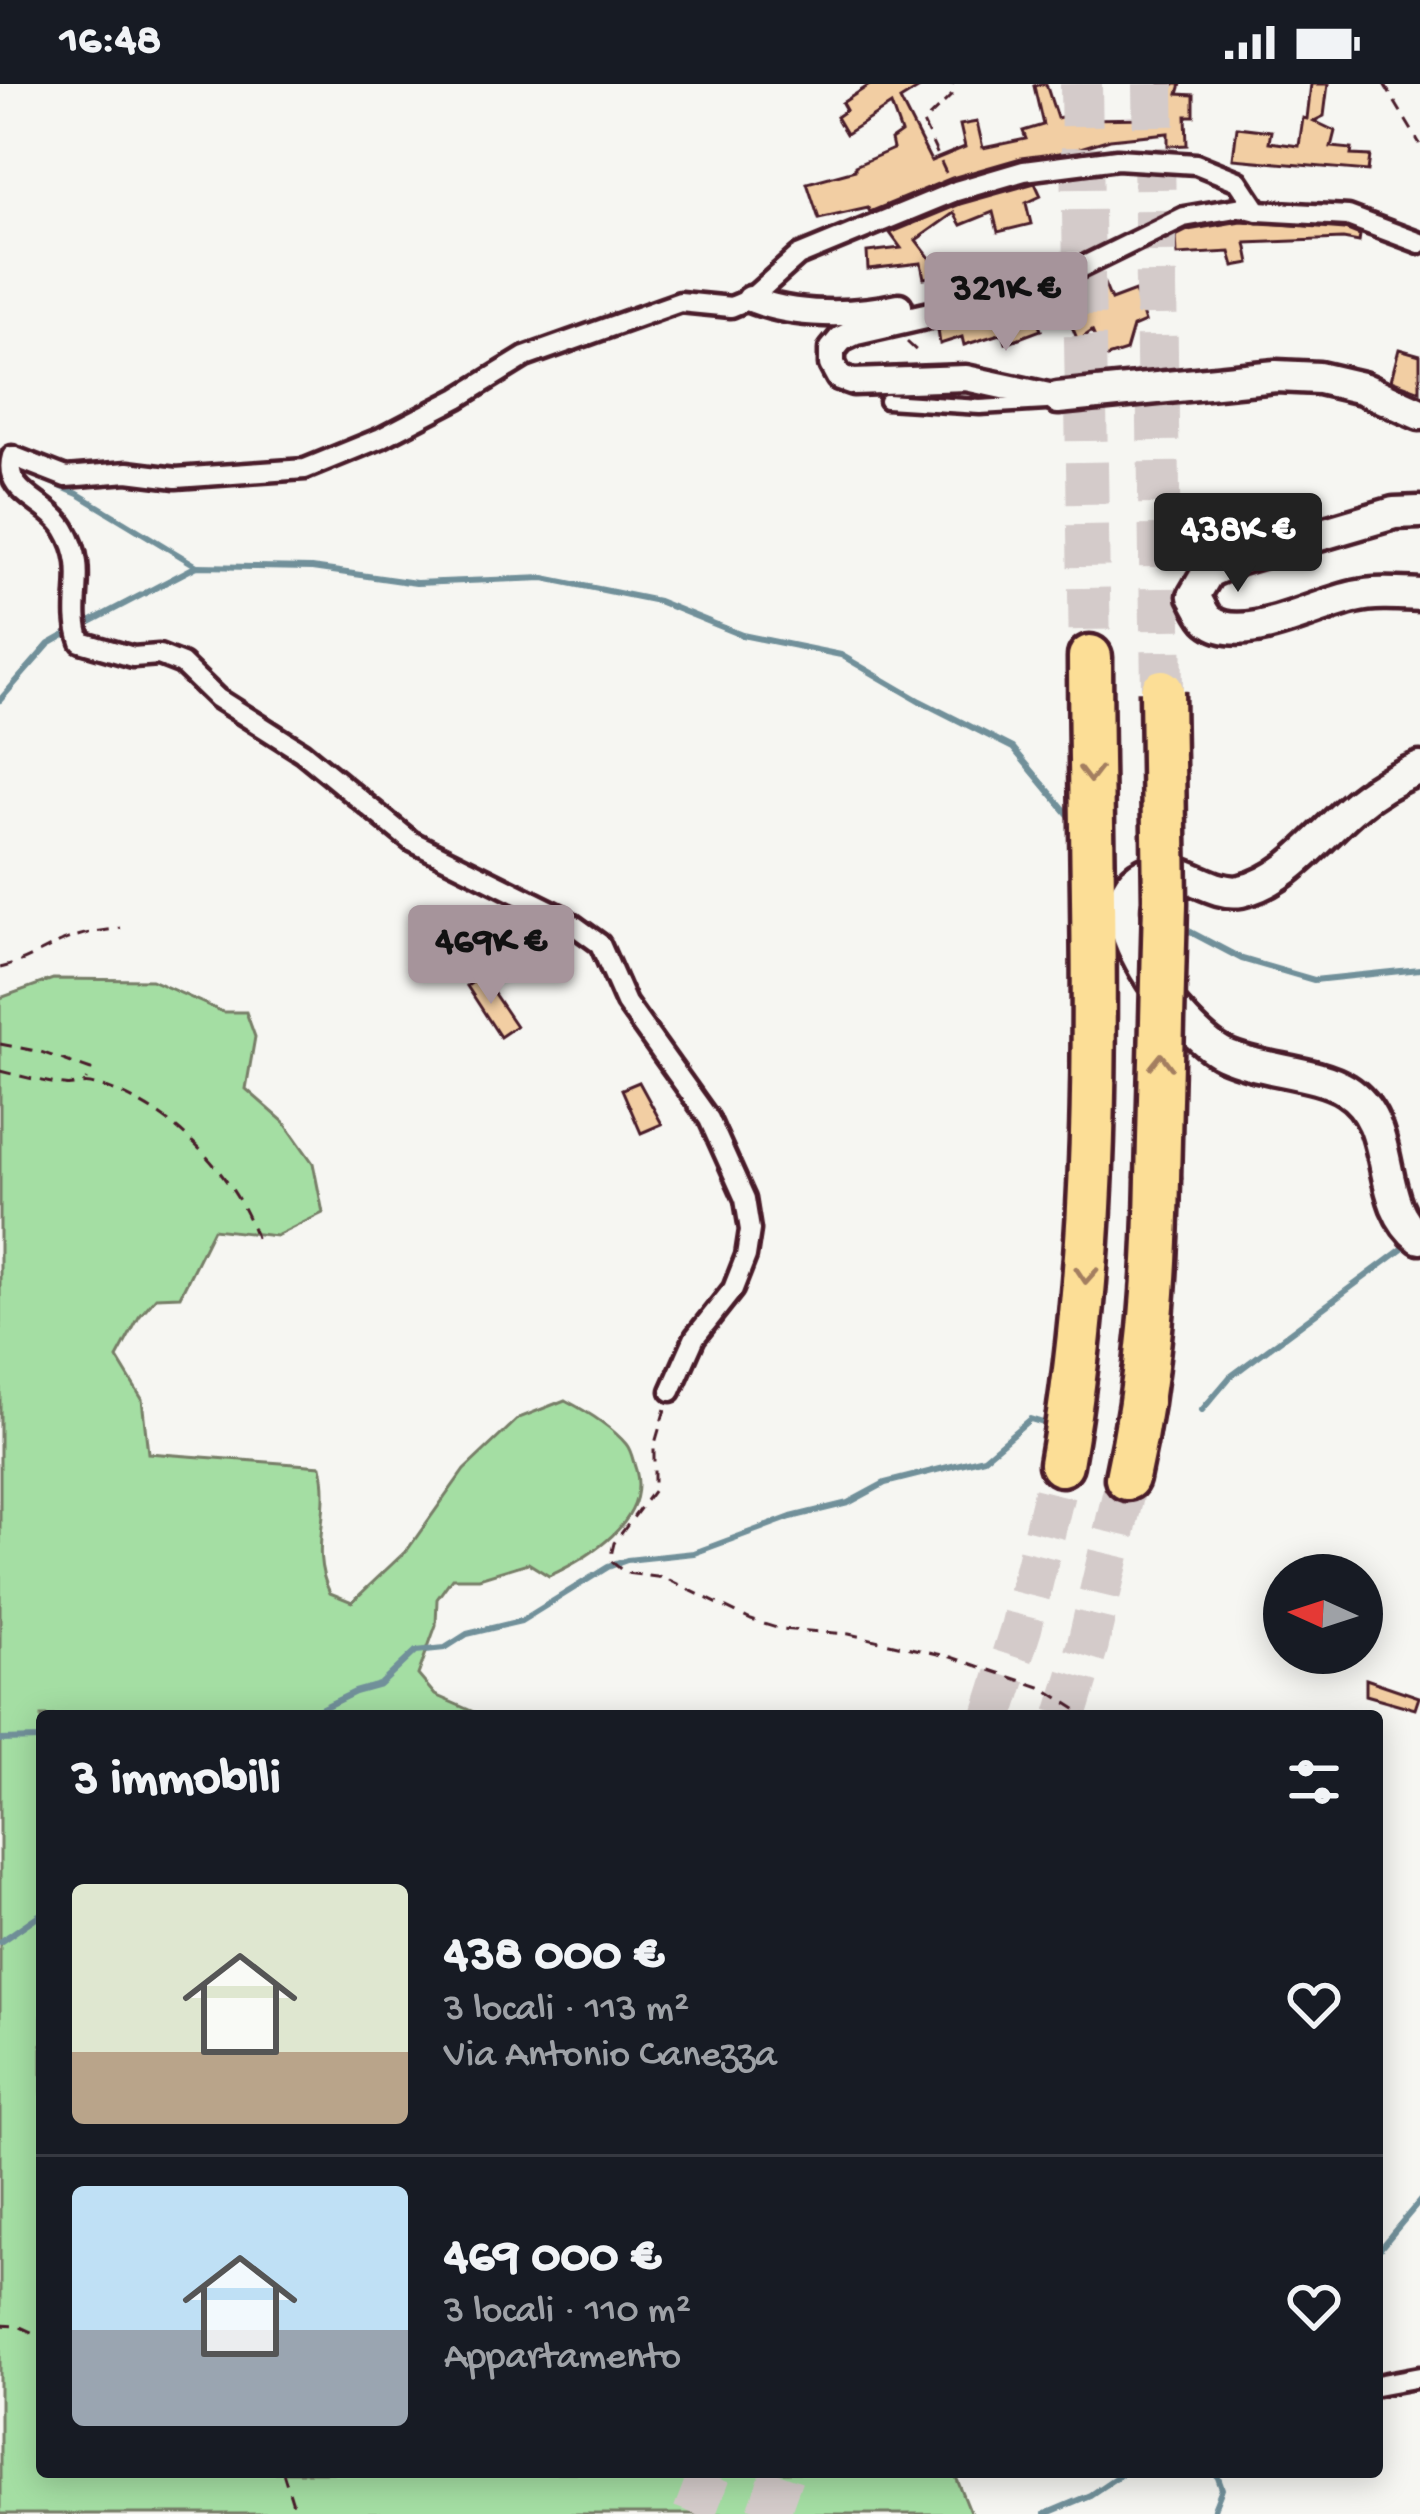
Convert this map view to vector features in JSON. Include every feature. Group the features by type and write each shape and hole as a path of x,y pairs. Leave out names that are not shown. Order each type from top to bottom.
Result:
{"highway":[{"path":"1061,1464 1082,1327 1092,1158 1090,657"},
{"path":"1127,1478 1142,1402 1155,1279 1165,903 1162,691"}],"street":[{"path":"670,1391 695,1337 733,1288 746,1256 750,1230 745,1198 709,1119 626,1004 600,944 560,916 410,841 302,752 217,698 182,664 159,655 133,657 81,641 74,621 81,577 67,531 54,514 29,498 10,463 66,477 128,472 176,478 305,469 381,438 525,357 680,302 730,307 750,299 798,256 956,191 1069,164 1146,160 1196,164 1238,181 1258,212"},
{"path":"1420,243 1348,216 1258,212 1242,207 1184,217 1027,288 982,296 920,318 847,335 836,344 832,364 839,377 853,382 987,380 1058,398 1276,376 1319,378 1362,388 1420,414"},
{"path":"750,299 788,309 849,312 907,305 920,318"},
{"path":"1420,512 1394,513 1240,558 1208,572 1194,596 1210,621 1236,630 1353,597 1420,596"},
{"path":"1420,768 1383,784 1315,845 1241,891 1218,889 1165,870 1144,873 1122,900 1138,957 1164,997 1219,1052 1268,1070 1343,1088 1366,1106 1382,1139 1391,1194 1403,1226 1420,1238"},
{"path":"1383,2384 1420,2377"}],"lane":[{"path":"886,401 1001,406 1058,398"}],"path":[{"path":"952,84 952,94 923,123 956,191"},
{"path":"1384,84 1420,144"},
{"path":"892,323 945,378"},
{"path":"0,968 34,959 85,933 121,928"},
{"path":"0,1044 76,1063 91,1070 85,1082"},
{"path":"0,1071 70,1087 85,1082 126,1097 189,1136 249,1212 258,1244"},
{"path":"670,1391 654,1447 654,1490 614,1543 610,1560 625,1573 665,1578 779,1629 849,1634 951,1657 1043,1688 1078,1710"},
{"path":"0,2325 36,2334"},
{"path":"286,2478 296,2514"}],"green space":[{"path":"53,979 151,980 223,1012 246,1012 255,1037 246,1089 284,1122 313,1163 323,1213 276,1236 213,1229 180,1296 156,1297 117,1358 142,1399 148,1453 321,1466 321,1561 330,1593 352,1602 408,1549 464,1470 519,1418 565,1400 613,1431 628,1447 638,1488 634,1506 612,1535 549,1576 528,1563 479,1578 452,1578 437,1599 436,1625 418,1675 435,1695 469,1710 36,1710 36,2478 956,2478 971,2514 0,2514 0,998"}],"building":[{"path":"871,84 926,84 900,100 931,161 965,147 960,125 977,122 983,148 1026,139 1023,131 1043,125 1034,86 1041,84 1046,84 1057,118 1079,113 1080,119 1157,118 1160,84 1181,84 1178,94 1194,95 1194,116 1186,116 1187,145 1168,146 1168,133 1110,139 952,178 870,212 868,208 819,219 807,183 855,170 893,149 891,140 901,133 891,105 846,134 836,117 846,110 842,103"},
{"path":"1311,84 1328,84 1324,116 1314,121 1335,131 1331,147 1370,156 1368,171 1233,159 1237,127 1271,131 1269,142 1299,146"},
{"path":"1035,183 1041,196 1026,203 1031,224 998,232 993,212 961,225 954,213 916,240 943,275 924,278 921,263 868,269 867,252 901,248 890,233 960,204"},
{"path":"1241,221 1345,229 1360,235 1359,242 1246,243 1250,263 1234,266 1230,252 1177,255 1176,236"},
{"path":"1101,276 1111,300 1135,291 1145,322 1133,327 1126,351 1104,358 1092,331 1078,341 1066,312 1093,300 1086,283"},
{"path":"1001,309 1006,322 1032,309 1041,330 1006,343 1003,333 964,345 962,337 940,344 938,330"},
{"path":"1399,349 1420,355 1420,391 1391,380"},
{"path":"482,976 516,1026 500,1037 467,986"},
{"path":"639,1082 662,1124 641,1133 622,1089"},
{"path":"1366,1679 1419,1697 1415,1709 1366,1695"}],"waterway":[{"path":"19,468 78,494 197,566"},
{"path":"84,625 197,566 312,568 416,583 544,578 658,601 742,635 841,655 1013,748 1073,820"},
{"path":"0,700 49,644 72,631"},
{"path":"1183,928 1242,959 1314,980 1420,969"},
{"path":"1202,1410 1230,1377 1409,1244"},
{"path":"318,1710 380,1685 416,1651 445,1648 467,1634 521,1621 608,1567 627,1560 694,1553 791,1517 848,1503 885,1483 984,1458 1030,1419 1050,1425"},
{"path":"0,1740 36,1739"},
{"path":"0,1942 36,1917"},
{"path":"1383,2245 1420,2201"},
{"path":"1045,2514 1090,2495 1115,2478"},
{"path":"1212,2514 1222,2489 1218,2478"}],"tunnel":[{"path":"1081,84 1090,657"},
{"path":"1153,84 1162,691"},
{"path":"995,1710 1021,1628 1061,1464"},
{"path":"1068,1710 1127,1478"},
{"path":"694,2514 708,2478"},
{"path":"768,2514 781,2478"}]}
